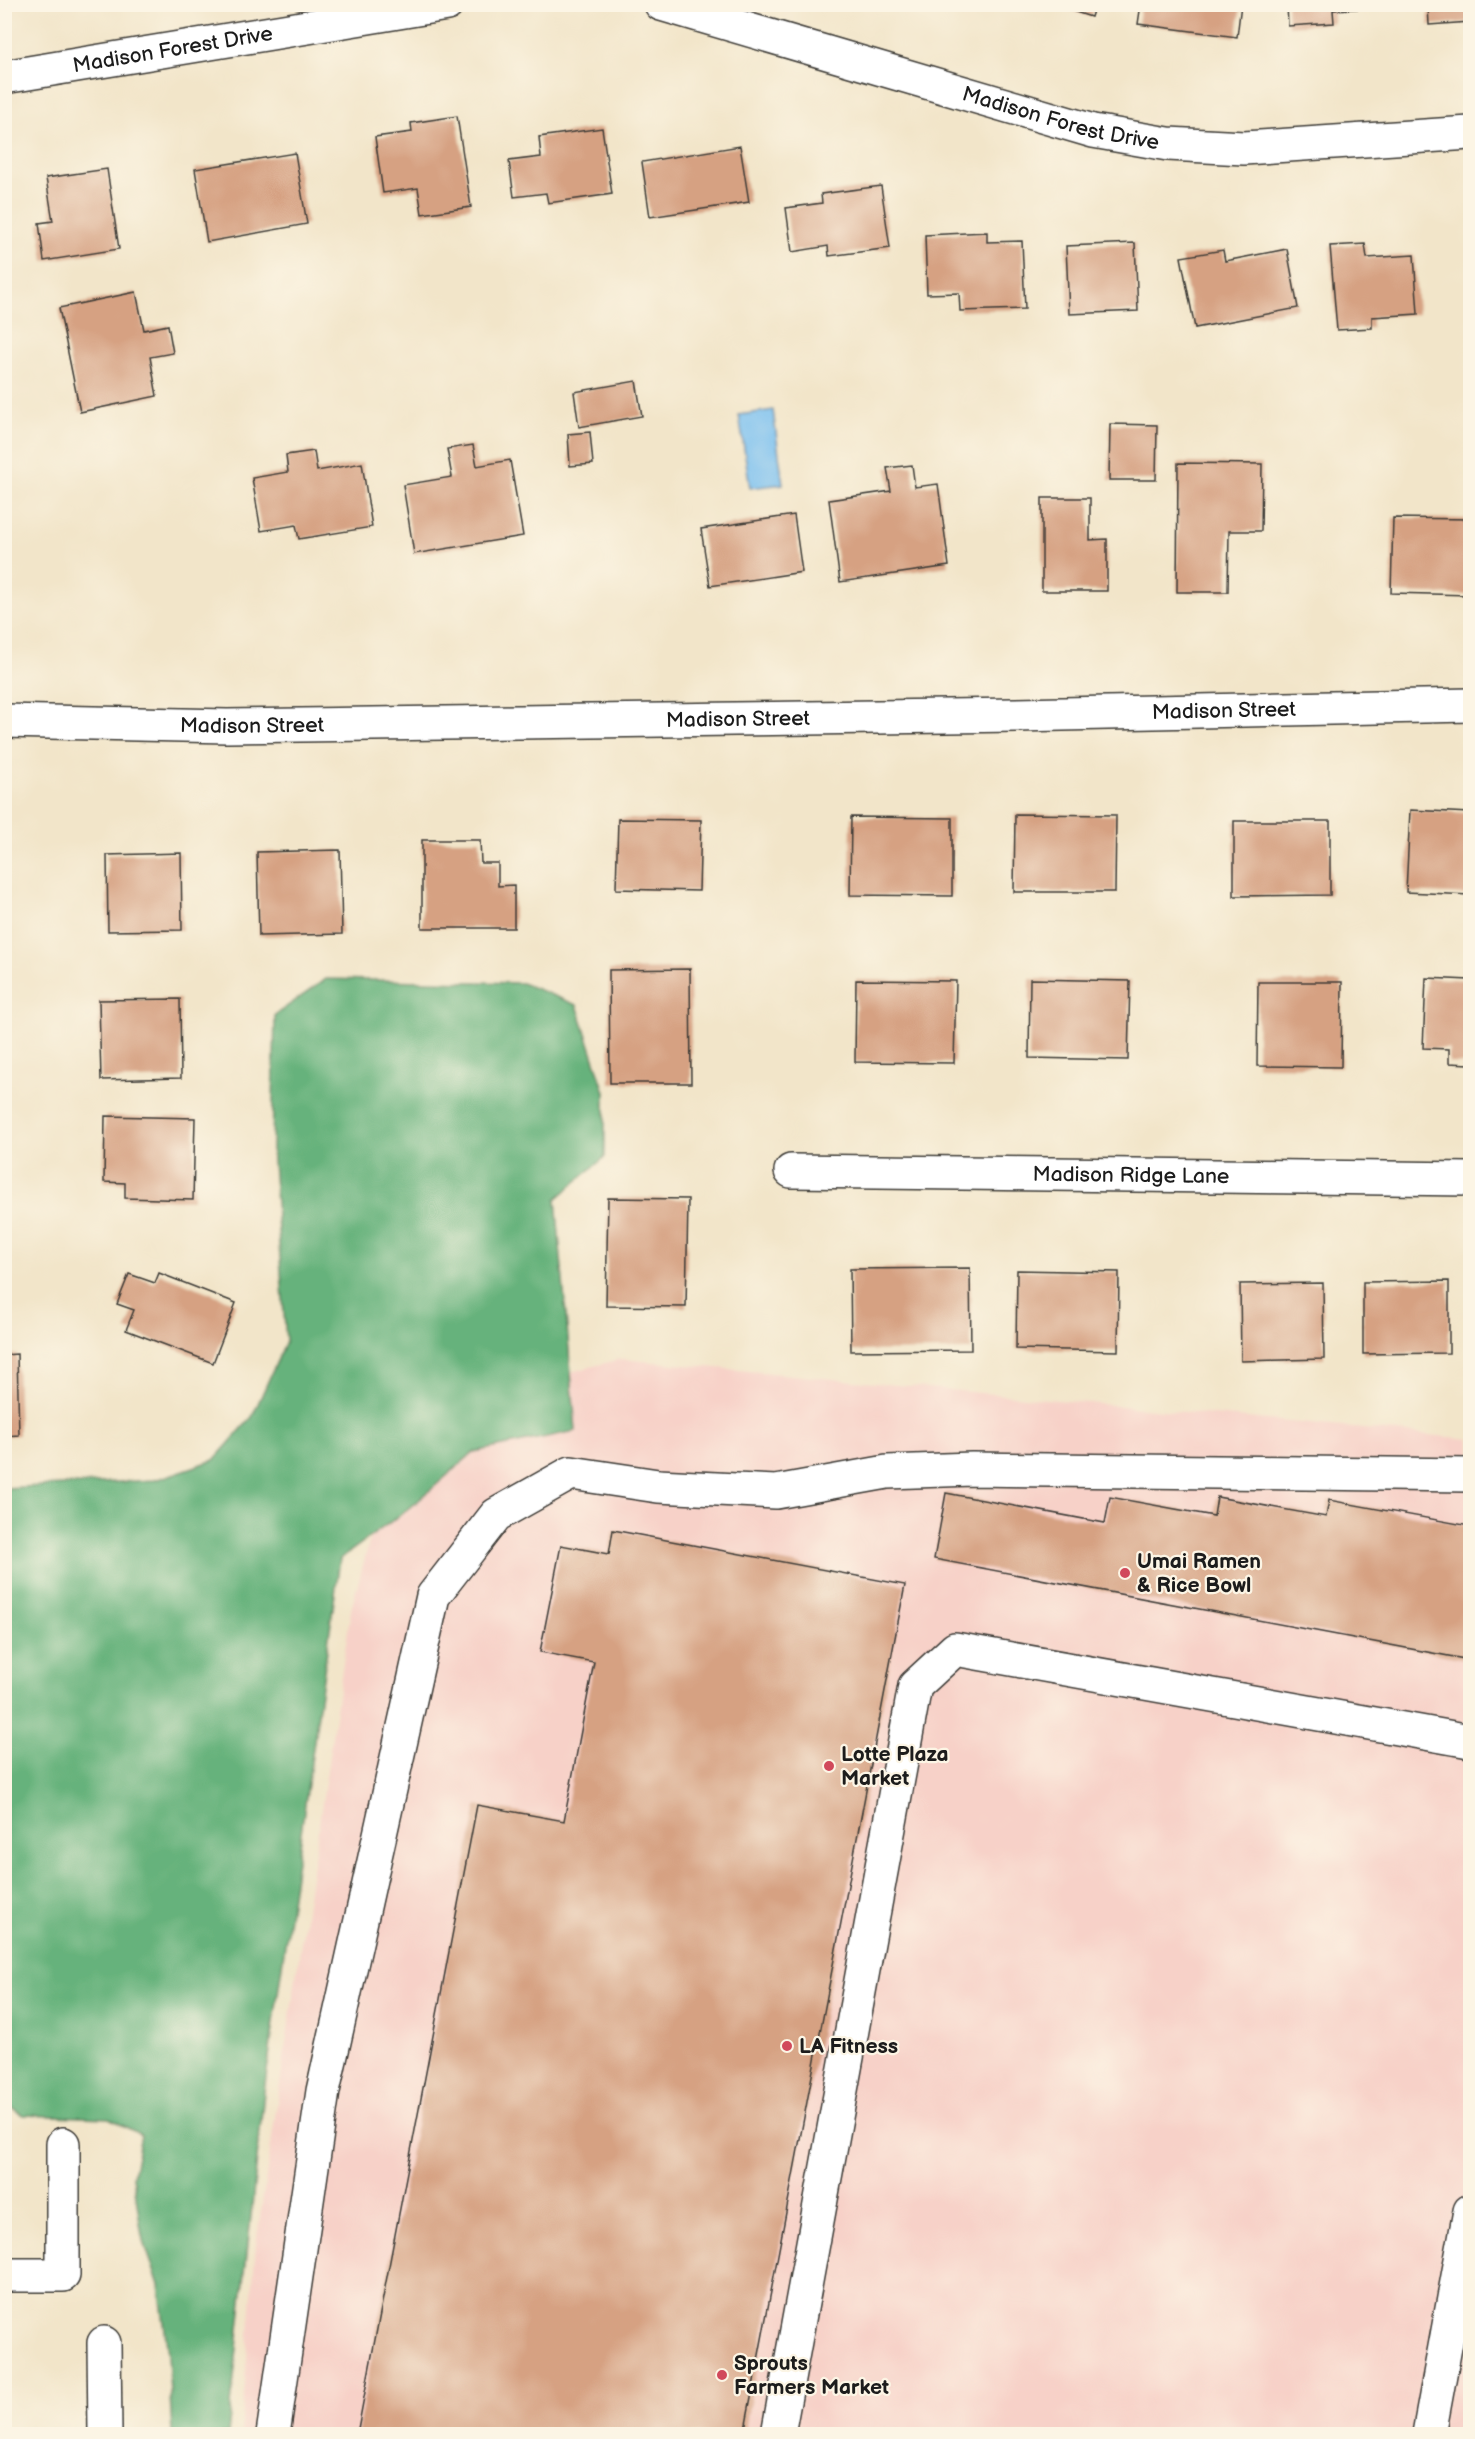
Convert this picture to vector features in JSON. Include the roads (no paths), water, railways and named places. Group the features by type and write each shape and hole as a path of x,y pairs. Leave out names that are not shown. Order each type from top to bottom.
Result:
{"street":[{"name":"Madison Forest Drive","path":"4,77 447,4"},
{"name":"Madison Forest Drive","path":"661,4 1093,131 1168,144 1244,148 1470,133"},
{"name":"Madison Street","path":"4,721 227,726 1005,715 1470,705"},
{"name":"Madison Ridge Lane","path":"791,1171 1470,1179"},
{"path":"273,2434 323,2091 433,1596 496,1515 571,1473 658,1486 776,1492 887,1472 940,1470 1470,1475"},
{"path":"778,2434 915,1686 955,1649 1470,1741"},
{"path":"4,2275 63,2276 63,2144"},
{"path":"1429,2434 1470,2211"},
{"path":"104,2343 105,2434"}],"water":[{"path":"773,410 783,484 750,488 739,415"}],"place":[{"name":"Umai Ramen & Rice Bowl","path":"1125,1573"},
{"name":"Lotte Plaza Market","path":"829,1766"},
{"name":"LA Fitness","path":"787,2046"},
{"name":"Sprouts Farmers Market","path":"722,2375"}]}
